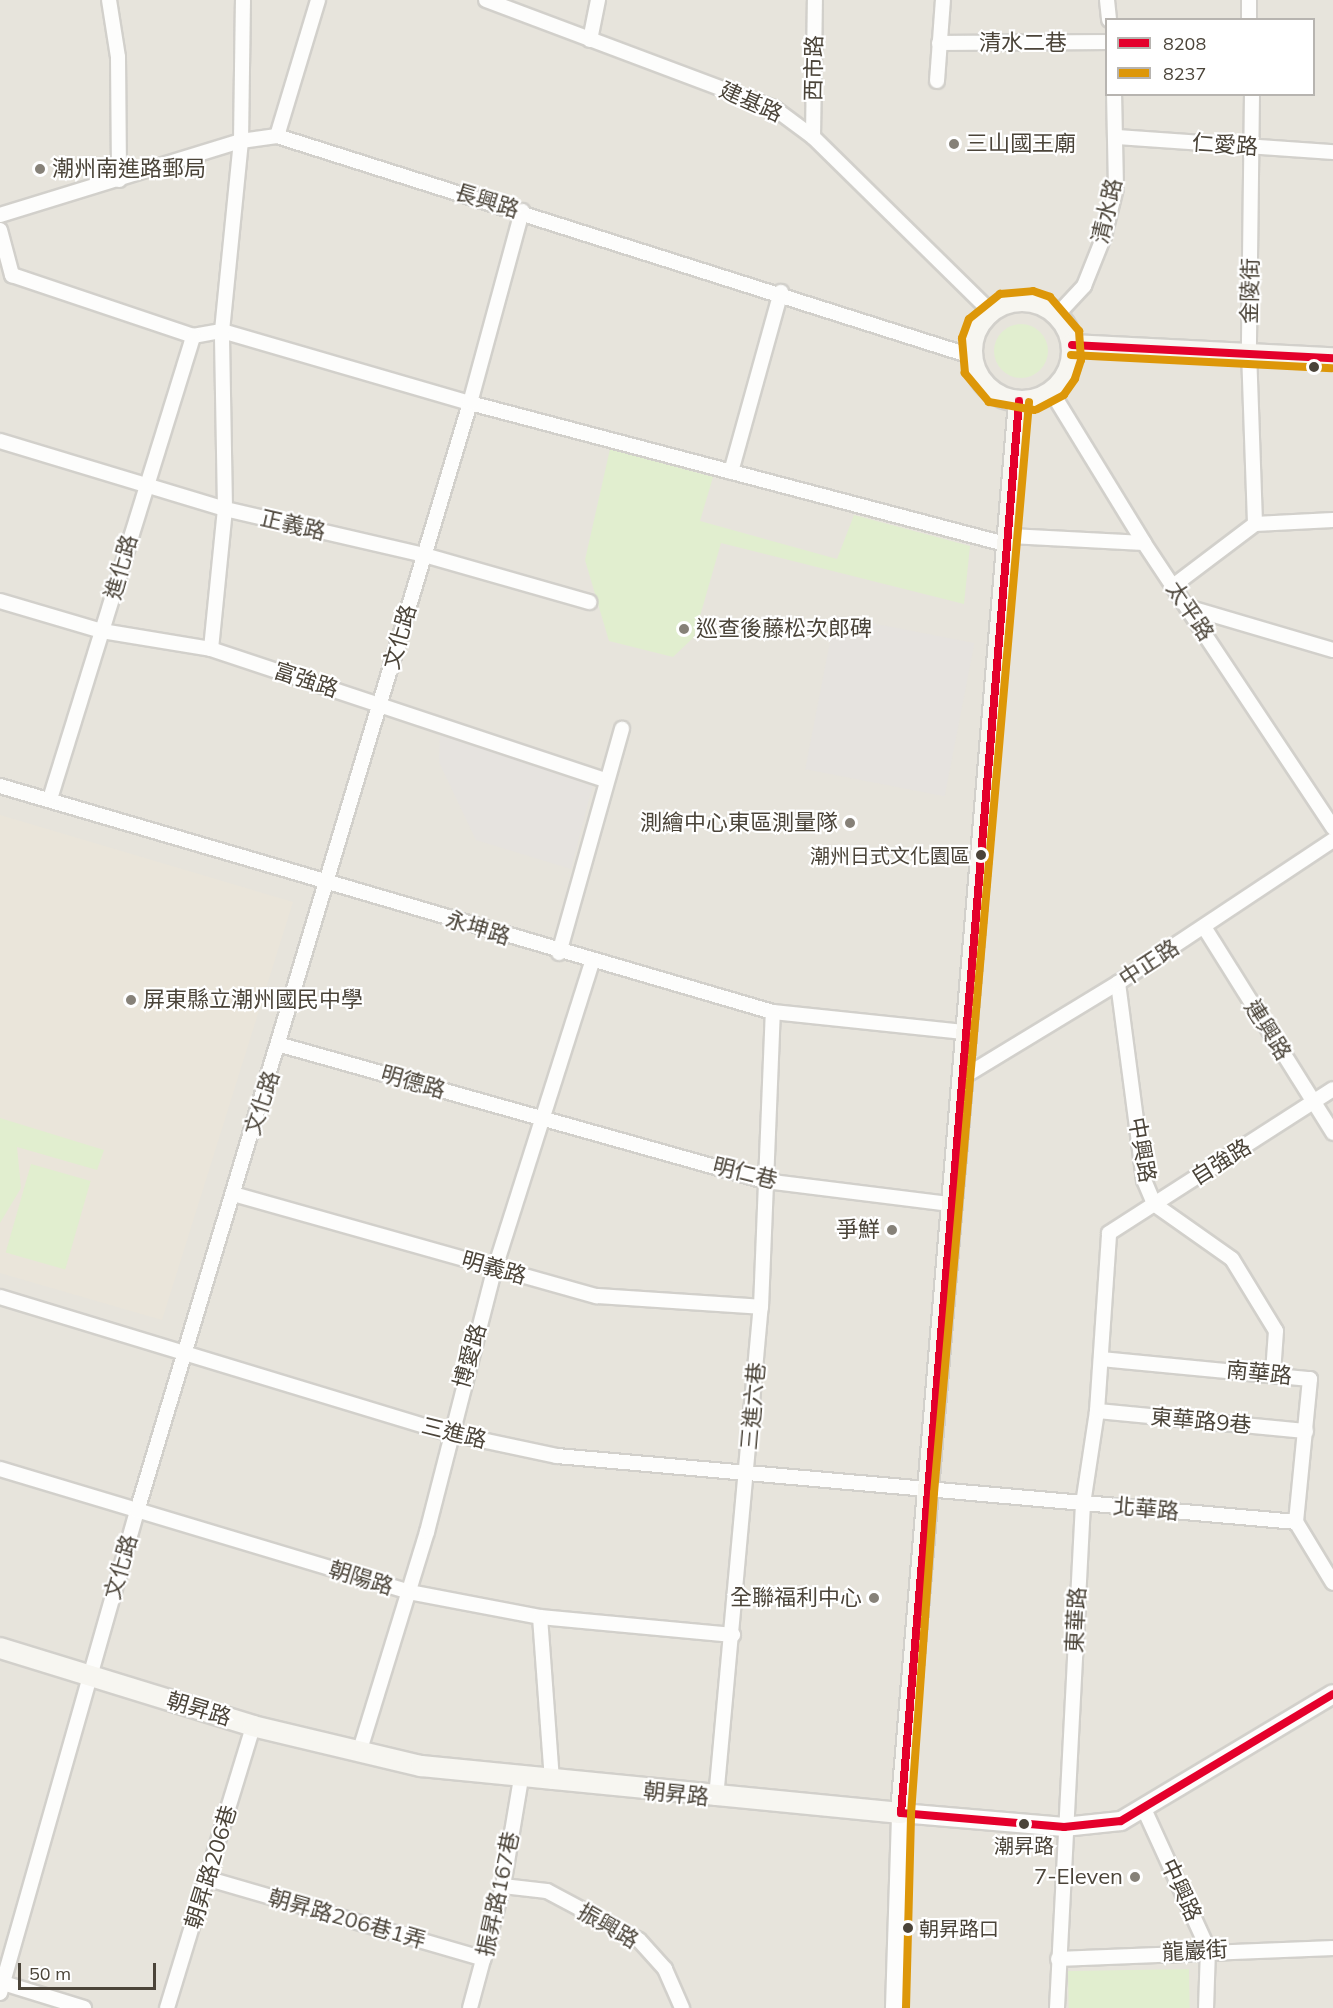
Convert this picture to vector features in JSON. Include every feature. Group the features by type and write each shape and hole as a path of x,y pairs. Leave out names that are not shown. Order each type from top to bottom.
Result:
{"main road":[{"path":"1024,301 1057,315 1072,345 1066,374 1051,392 1019,401 983,383 971,356 979,323 990,311 1024,301"},
{"path":"1072,345 1249,351 1333,358"},
{"path":"902,1813 924,1492 1010,540 1019,401"},
{"name":"朝昇路","path":"0,1648 253,1726 359,1753 552,1782 902,1813"}],"street":[{"path":"109,0 118,57 119,180"},
{"path":"211,649 225,509 222,331 241,141 243,0"},
{"path":"277,136 318,0"},
{"name":"建基路","path":"486,0 774,108 813,137 990,311"},
{"path":"590,39 598,0"},
{"name":"西市路","path":"813,137 815,0"},
{"path":"937,81 943,0"},
{"path":"1107,0 1108,18"},
{"path":"1249,0 1249,18"},
{"name":"清水二巷","path":"939,43 1105,42"},
{"name":"清水路","path":"1057,315 1084,286 1104,236 1116,188 1117,138 1114,96"},
{"name":"金陵街","path":"1252,96 1254,146 1249,351 1255,524"},
{"name":"長興路","path":"0,215 241,141 277,136 781,292 971,356"},
{"name":"仁愛路","path":"1117,138 1333,152"},
{"name":"文化路","path":"1,1986 137,1511 233,1194 281,1045 470,403 522,211"},
{"path":"0,230 12,275 193,336 222,331 470,403 731,472 1010,540 1144,543"},
{"path":"731,472 781,292"},
{"name":"進化路","path":"50,799 144,484 193,336"},
{"name":"太平路","path":"1051,392 1144,543 1333,828"},
{"name":"正義路","path":"0,441 225,509 424,555 589,602"},
{"path":"1173,586 1255,524 1333,520"},
{"name":"富強路","path":"0,601 102,631 211,649 605,780"},
{"path":"1187,607 1333,650"},
{"path":"559,953 605,780 622,729"},
{"name":"永坤路","path":"0,786 328,882 592,963 773,1012 964,1032"},
{"name":"中正路","path":"960,1079 1118,983 1333,840"},
{"name":"連興路","path":"1204,927 1333,1133"},
{"name":"博愛路","path":"359,1753 408,1592 495,1268 545,1118 592,963"},
{"name":"中興路","path":"1118,983 1144,1180 1154,1204 1232,1258 1276,1331 1273,1373"},
{"name":"三進六巷","path":"716,1798 748,1476 761,1307 773,1012"},
{"name":"明德路","path":"281,1045 545,1118"},
{"name":"自強路","path":"1109,1233 1333,1089"},
{"name":"明仁巷","path":"545,1118 765,1181 950,1204"},
{"name":"明義路","path":"233,1194 597,1296 761,1307"},
{"name":"東華路","path":"1057,2008 1064,1827 1083,1504 1097,1411 1109,1233"},
{"name":"三進路","path":"0,1296 449,1433 592,1461 924,1492"},
{"name":"南華路","path":"1101,1359 1273,1373 1310,1379 1296,1522"},
{"name":"東華路9巷","path":"1097,1411 1306,1431"},
{"name":"朝陽路","path":"0,1469 408,1592 540,1617 733,1635"},
{"name":"北華路","path":"924,1492 1296,1522"},
{"path":"1296,1522 1333,1583"},
{"path":"540,1617 552,1782"},
{"name":"朝昇路","path":"902,1813 1064,1827 1121,1821 1333,1694"},
{"name":"朝昇路206巷","path":"167,2008 209,1879 253,1726"},
{"name":"振昇路167巷","path":"470,2008 503,1886 521,1778"},
{"name":"中興路","path":"1144,1809 1208,1949 1206,2008"},
{"path":"895,2008 902,1813"},
{"name":"朝昇路206巷1弄","path":"209,1879 484,1959"},
{"name":"振興路","path":"503,1886 546,1892 639,1940 665,1969 682,2008"},
{"name":"龍巖街","path":"1058,1959 1208,1949 1333,1948"},
{"path":"1,1986 84,2008"}],"shaded area":[{"path":"0,0 1333,0 1333,2008 0,2008"},
{"path":"835,616 974,643 945,796 805,769"},
{"path":"440,732 593,784 571,869 476,840 439,762"},
{"name":"屏東縣立潮州國民中學","path":"0,815 293,902 162,1320 0,1273"}],"green space":[{"path":"1021,324 1031,326 1040,332 1046,341 1048,351 1046,361 1040,370 1031,376 1021,378 1011,376 1002,370 996,361 994,351 996,341 1002,332 1011,326"},
{"path":"610,449 713,477 700,521 837,559 854,515 970,546 964,604 721,543 694,637 673,657 609,641 585,560"},
{"path":"0,1118 104,1150 97,1170 17,1147 21,1188 0,1223"},
{"path":"31,1164 91,1181 65,1270 6,1252"},
{"path":"1189,1969 1190,2008 1069,2008 1068,1971"}],"transit line":[{"name":"8237","path":"1034,410 989,402 965,373 962,338 969,319 1000,294 1033,291 1050,297 1079,331 1081,360 1075,379 1064,395 1038,409"},
{"name":"8208","path":"1072,345 1333,358"},
{"name":"8237","path":"1071,355 1332,368"},
{"name":"8208","path":"901,1813 1019,401"},
{"name":"8237","path":"906,2008 911,1814 934,1493 1029,402"},
{"name":"8208","path":"901,1813 1064,1827 1121,1821 1333,1694"}],"place":[{"name":"三山國王廟","path":"954,144"},
{"name":"潮州南進路郵局","path":"40,169"},
{"name":"巡查後藤松次郎碑","path":"684,629"},
{"name":"測繪中心東區測量隊","path":"850,823"},
{"name":"潮州日式文化園區","path":"981,855"},
{"name":"屏東縣立潮州國民中學","path":"131,1000"},
{"name":"爭鮮","path":"892,1230"},
{"name":"全聯福利中心","path":"874,1598"},
{"name":"潮昇路","path":"1024,1824"},
{"name":"7-Eleven","path":"1135,1877"},
{"name":"朝昇路口","path":"908,1928"}]}
